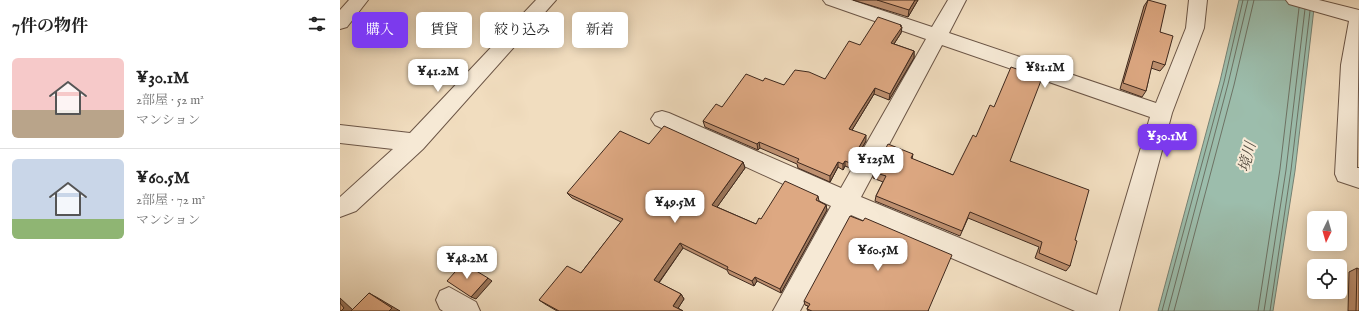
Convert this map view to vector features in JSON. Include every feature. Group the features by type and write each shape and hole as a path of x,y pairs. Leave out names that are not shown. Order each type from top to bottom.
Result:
{"street":[{"path":"340,22 359,0"},
{"path":"340,207 348,204 415,143 547,0"},
{"path":"832,0 1162,113"},
{"path":"786,311 845,201 957,0"},
{"path":"662,119 845,201 1106,311 1162,113 1195,28 1198,0"},
{"path":"1295,0 1355,16"},
{"path":"1357,0 1351,65 1346,174 1359,178"},
{"path":"340,134 415,143"}],"water":[{"name":"境川","path":"1239,0 1315,0 1295,171 1273,311 1158,311 1220,81"}],"building":[{"path":"877,0 915,0 909,10"},
{"path":"1148,0 1166,5 1160,32 1173,36 1165,65 1153,61 1146,91 1123,83"},
{"path":"878,17 901,25 900,26 902,27 891,43 914,51 890,94 875,88 849,129 866,135 850,163 845,161 843,164 838,162 830,176 797,162 799,159 759,142 757,144 703,121 716,104 722,107 746,74 763,81 765,78 784,85 795,70 809,72 825,79 849,41 860,45"},
{"path":"1011,67 1042,78 1010,161 1089,190 1075,240 1077,241 1070,266 1039,253 1042,242 970,212 962,231 876,196 886,176 873,172 888,144 913,154 911,158 953,175 973,135 976,137 990,105 994,107"},
{"path":"664,126 743,162 712,205 756,224 759,218 761,219 785,181 818,196 816,200 826,205 780,289 755,277 752,281 680,243 654,280 681,294 673,306 683,311 559,311 539,300 567,266 581,273 623,219 567,193 620,131 649,144"},
{"path":"850,216 863,221 865,218 952,255 928,311 812,311 807,309 810,304 804,301"},
{"path":"463,263 488,278 471,297 447,281"},
{"path":"1357,268 1359,269 1359,311 1356,311"},
{"path":"369,293 392,308 389,311 351,311"},
{"path":"340,303 344,308 341,311 340,311"}]}
